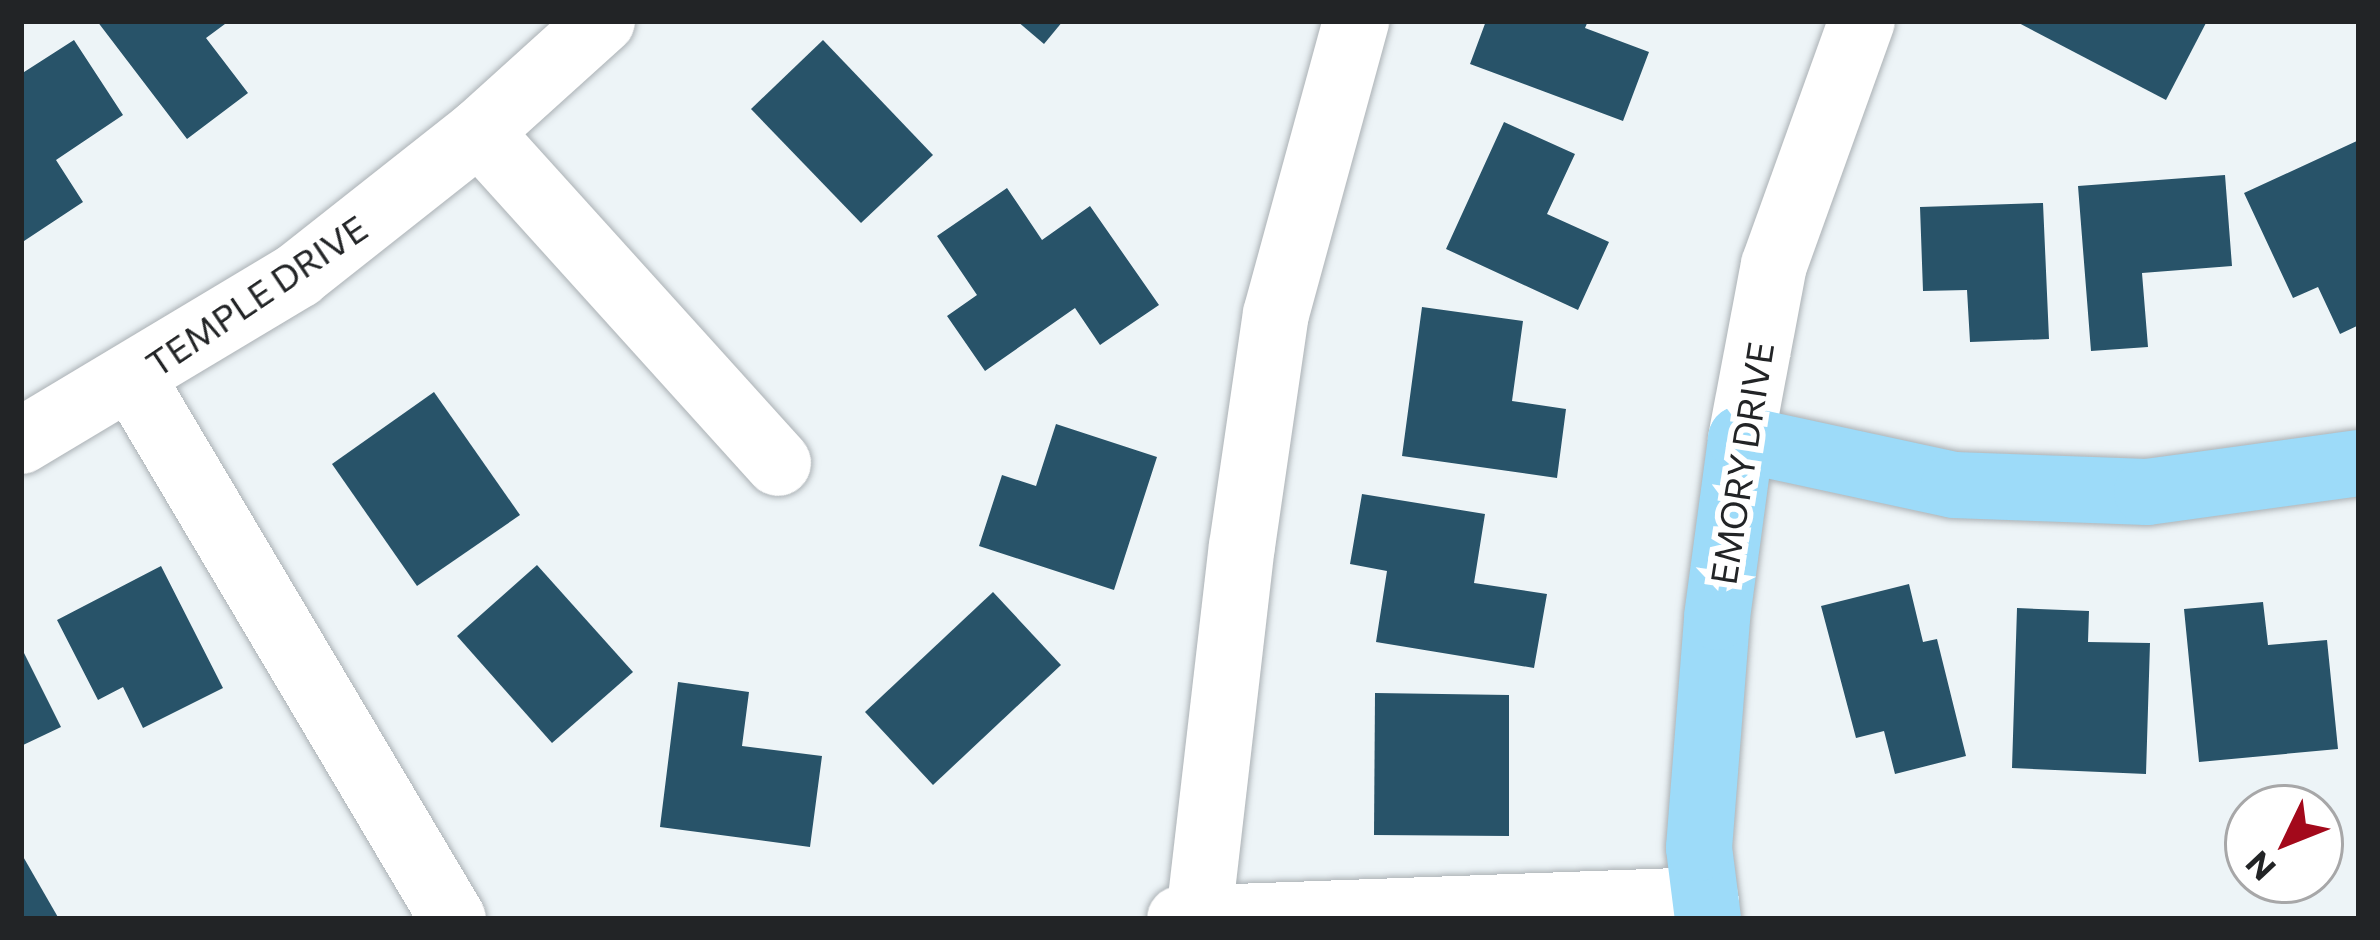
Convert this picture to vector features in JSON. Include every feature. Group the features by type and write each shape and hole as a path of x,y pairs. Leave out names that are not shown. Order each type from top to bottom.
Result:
{"main road":[{"path":"1741,439 1954,485 2147,492 2359,463"},
{"name":"EMORY DRIVE","path":"1707,909 1699,848 1718,617 1741,439"}],"street":[{"name":"TEMPLE DRIVE","path":"21,441 298,275 479,132 602,21"},
{"path":"1356,21 1276,314 1190,918 1707,909"},
{"name":"EMORY DRIVE","path":"1741,439 1774,265 1862,21"},
{"path":"479,132 778,463"},
{"path":"132,378 452,919"}],"building":[{"path":"97,21 229,21 206,38 248,93 187,139"},
{"path":"1017,21 1063,21 1044,44"},
{"path":"1486,21 1588,21 1585,28 1649,52 1623,121 1470,64"},
{"path":"2015,21 2207,21 2166,100"},
{"path":"74,40 123,115 56,160 83,202 24,241 21,74"},
{"path":"823,40 933,155 861,223 751,109"},
{"path":"1504,122 1575,154 1547,214 1609,242 1578,310 1446,249"},
{"path":"2359,140 2359,325 2340,334 2318,287 2293,298 2244,193"},
{"path":"2225,175 2232,266 2142,273 2148,347 2091,351 2078,186"},
{"path":"1007,188 1042,240 1090,206 1159,305 1100,345 1075,308 985,371 947,316 977,295 937,236"},
{"path":"2043,203 2049,339 1970,342 1967,290 1923,291 1920,207"},
{"path":"1422,307 1523,321 1512,401 1566,409 1557,478 1402,456"},
{"path":"434,392 520,515 417,586 332,464"},
{"path":"1056,424 1157,457 1114,590 979,546 1002,475 1036,486"},
{"path":"1362,494 1485,514 1474,583 1547,594 1534,668 1376,642 1387,571 1350,564"},
{"path":"537,565 633,672 552,743 457,636"},
{"path":"161,566 223,688 143,728 123,687 98,700 57,620"},
{"path":"1909,584 1923,642 1937,639 1966,756 1895,774 1884,731 1856,738 1821,606"},
{"path":"993,592 1061,665 933,785 865,712"},
{"path":"2263,602 2268,645 2327,640 2338,749 2199,762 2184,609"},
{"path":"2017,608 2089,611 2088,642 2150,643 2146,774 2012,768"},
{"path":"21,647 61,727 21,746"},
{"path":"678,682 749,692 742,746 822,756 810,847 660,827"},
{"path":"1375,693 1509,695 1509,836 1374,835"},
{"path":"21,853 59,919 21,919"}]}
